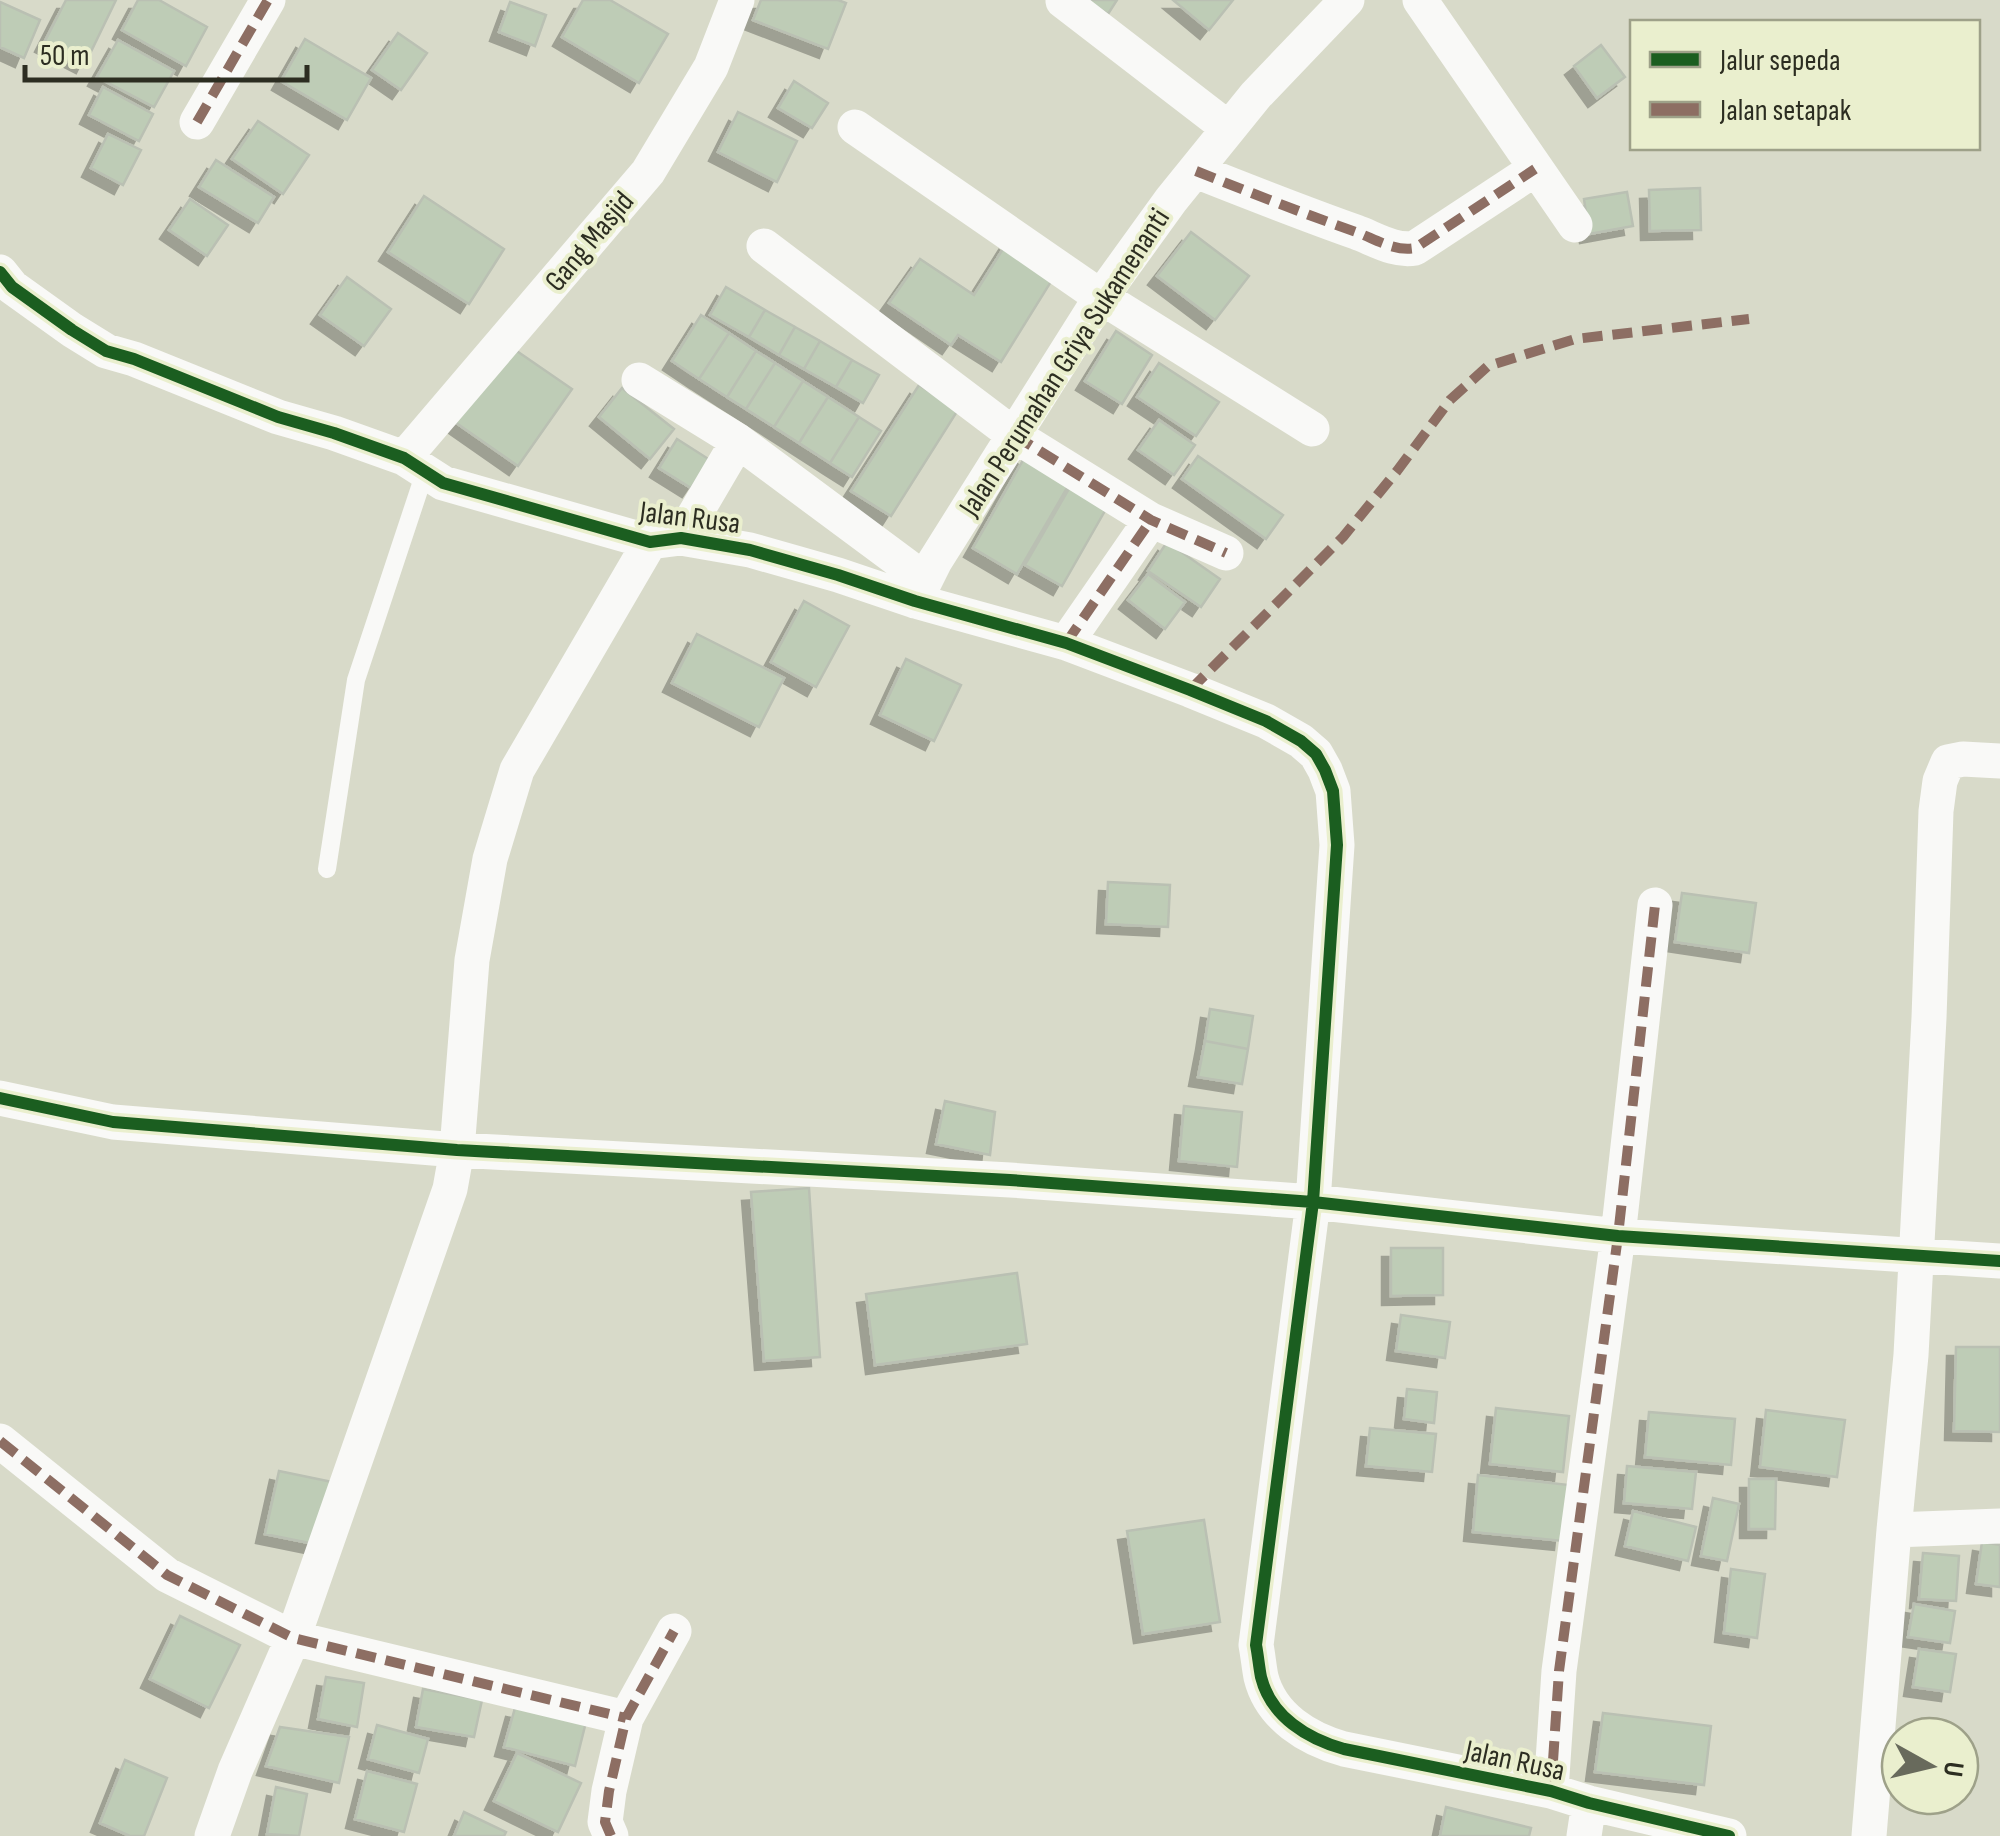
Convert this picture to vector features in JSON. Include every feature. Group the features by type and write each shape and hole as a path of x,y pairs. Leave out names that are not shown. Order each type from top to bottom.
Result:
{"street":[{"name":"Gang Masjid","path":"414,465 648,172 711,67 737,0"},
{"name":"Jalan Perumahan Griya Sukamenanti","path":"920,590 1102,297 1170,200 1256,95 1347,0"},
{"path":"1420,0 1575,225"},
{"path":"1063,1 1228,128"},
{"path":"197,122 258,3"},
{"path":"855,127 1102,297 1312,429"},
{"path":"1196,171 1408,250 1534,169"},
{"path":"764,246 1014,435 1151,520 1226,553"},
{"name":"Jalan Rusa","path":"6,280 106,351 414,465 444,483 666,540 750,550 838,574 920,590 1190,690 1288,732 1316,754 1333,791 1337,846 1313,1202 1256,1645 1262,1681 1277,1708 1294,1726 1320,1742 1344,1750 1551,1790 1586,1820 1729,1836"},
{"path":"638,380 738,442 920,590"},
{"path":"212,1836 234,1771 293,1638 450,1190 457,1150 472,960 490,859 518,770 666,540 738,442"},
{"path":"1066,643 1151,520"},
{"path":"1870,1836 1911,1356 1936,810 1940,781 1948,762 1963,758 2000,761"},
{"path":"1551,1790 1559,1671 1618,1236 1655,905"},
{"path":"0,1098 114,1122 457,1150 1010,1180 1313,1202 1618,1236 2000,1261"},
{"path":"0,1442 167,1575 293,1638 626,1718"},
{"path":"1894,1530 2000,1526"},
{"path":"611,1836 605,1822 609,1790 626,1718 674,1631"}],"lane":[{"path":"327,869 356,680 414,465"}],"building":[{"path":"66,0 116,0 85,64 44,43"},
{"path":"138,0 159,0 207,27 186,66 122,30"},
{"path":"583,0 610,0 668,34 639,83 562,37"},
{"path":"761,0 846,3 828,49 753,20"},
{"path":"1086,0 1117,0 1108,14"},
{"path":"1173,0 1233,0 1209,30"},
{"path":"0,2 40,20 24,58 0,47"},
{"path":"510,2 546,15 535,46 499,32"},
{"path":"398,33 427,53 401,90 372,70"},
{"path":"305,39 371,78 347,120 281,81"},
{"path":"118,40 174,71 154,107 97,77"},
{"path":"1601,45 1625,77 1597,98 1574,66"},
{"path":"794,81 828,103 812,128 778,108"},
{"path":"103,87 153,114 139,141 89,115"},
{"path":"738,112 797,141 777,182 718,152"},
{"path":"258,121 309,155 283,194 232,159"},
{"path":"108,134 141,150 123,185 91,168"},
{"path":"216,160 274,197 258,223 199,187"},
{"path":"1700,188 1701,230 1650,231 1649,190"},
{"path":"1627,192 1633,226 1589,234 1584,199"},
{"path":"424,196 504,249 469,304 388,252"},
{"path":"190,199 228,225 207,256 169,230"},
{"path":"1191,232 1249,276 1215,320 1157,276"},
{"path":"1008,241 1057,272 1001,362 958,335 951,345 889,303 920,259 974,295"},
{"path":"347,277 391,309 364,346 320,315"},
{"path":"726,287 765,310 749,337 710,315"},
{"path":"765,310 795,327 779,355 749,337"},
{"path":"701,315 729,333 699,379 672,361"},
{"path":"795,327 820,341 804,369 779,355"},
{"path":"1116,331 1152,355 1122,404 1085,381"},
{"path":"729,333 756,351 727,397 699,379"},
{"path":"820,341 852,360 836,387 804,369"},
{"path":"505,343 572,389 518,466 452,420"},
{"path":"756,351 775,363 746,409 727,397"},
{"path":"852,360 879,375 863,403 836,387"},
{"path":"775,363 803,381 774,427 746,409"},
{"path":"1159,363 1219,402 1196,436 1137,397"},
{"path":"803,381 828,397 799,443 774,427"},
{"path":"919,385 958,410 891,516 851,491"},
{"path":"622,388 674,429 650,459 599,417"},
{"path":"828,397 859,417 830,463 799,443"},
{"path":"859,417 881,431 852,477 830,463"},
{"path":"1159,420 1195,445 1174,475 1138,450"},
{"path":"677,439 710,460 691,488 659,468"},
{"path":"1026,455 1071,481 1017,574 973,548"},
{"path":"1198,456 1283,515 1266,539 1182,479"},
{"path":"1070,487 1106,509 1062,586 1025,565"},
{"path":"1167,542 1220,579 1201,607 1148,571"},
{"path":"1148,574 1185,602 1165,629 1128,600"},
{"path":"804,601 849,626 816,687 771,662"},
{"path":"697,634 784,678 759,727 672,683"},
{"path":"906,659 961,685 934,741 880,715"},
{"path":"1108,882 1170,885 1168,927 1106,924"},
{"path":"1682,893 1756,903 1749,953 1675,942"},
{"path":"1210,1009 1253,1016 1248,1049 1205,1041"},
{"path":"1205,1041 1248,1049 1242,1084 1198,1077"},
{"path":"945,1101 995,1112 990,1155 936,1144"},
{"path":"1184,1106 1242,1112 1237,1167 1179,1161"},
{"path":"809,1188 820,1357 764,1361 751,1192"},
{"path":"1391,1248 1443,1248 1443,1295 1391,1296"},
{"path":"1017,1273 1027,1344 875,1365 866,1294"},
{"path":"1401,1315 1450,1322 1445,1358 1396,1351"},
{"path":"1956,1347 2000,1347 2000,1432 1954,1431"},
{"path":"1407,1389 1437,1392 1434,1423 1404,1419"},
{"path":"1496,1408 1569,1416 1563,1472 1490,1464"},
{"path":"1766,1410 1845,1420 1837,1477 1760,1467"},
{"path":"1649,1412 1735,1419 1731,1465 1645,1457"},
{"path":"1370,1428 1436,1434 1432,1472 1366,1466"},
{"path":"1627,1466 1696,1472 1692,1509 1624,1503"},
{"path":"279,1471 337,1483 324,1546 265,1534"},
{"path":"1478,1475 1569,1485 1563,1541 1473,1532"},
{"path":"1749,1479 1776,1479 1775,1529 1749,1529"},
{"path":"1713,1498 1739,1504 1727,1561 1701,1556"},
{"path":"1633,1511 1696,1527 1688,1561 1625,1546"},
{"path":"1204,1520 1220,1622 1143,1634 1127,1531"},
{"path":"1982,1542 2000,1545 2000,1587 1976,1584"},
{"path":"1923,1553 1959,1556 1956,1601 1919,1599"},
{"path":"1731,1569 1765,1574 1757,1638 1724,1633"},
{"path":"1914,1604 1955,1611 1950,1643 1908,1637"},
{"path":"180,1616 240,1645 209,1708 150,1679"},
{"path":"1919,1649 1956,1654 1950,1692 1913,1687"},
{"path":"326,1677 364,1683 357,1727 318,1719"},
{"path":"423,1689 482,1700 474,1737 416,1727"},
{"path":"515,1708 586,1722 575,1766 504,1747"},
{"path":"1603,1713 1711,1726 1704,1785 1595,1772"},
{"path":"377,1725 428,1739 419,1773 368,1759"},
{"path":"280,1727 349,1737 339,1783 266,1766"},
{"path":"517,1753 581,1783 558,1832 494,1801"},
{"path":"125,1760 167,1778 144,1836 130,1836 100,1823"},
{"path":"367,1771 417,1784 404,1832 355,1819"},
{"path":"276,1787 307,1794 299,1836 267,1834"},
{"path":"1446,1807 1531,1828 1529,1836 1440,1836"},
{"path":"464,1812 506,1832 504,1836 454,1836"}],"marked path":[{"path":"197,122 268,0"},
{"path":"1196,171 1385,244 1408,249 1535,169"},
{"path":"1190,690 1343,537 1450,400 1488,366 1575,339 1749,319"},
{"path":"1014,435 1151,520 1226,553"},
{"path":"1066,643 1151,520"},
{"path":"1551,1791 1559,1671 1618,1236 1655,905"},
{"path":"0,1441 167,1575 293,1638 626,1718"},
{"path":"611,1836 605,1822 626,1718 674,1631"}],"cycle path":[{"path":"0,272 12,287 106,351 278,417 404,458 443,483 650,542 681,538 750,550 1066,643 1266,721 1316,754 1333,791 1337,845 1313,1202 1256,1645 1266,1691 1293,1724 1344,1749 1551,1791 1729,1836"},
{"path":"0,1098 113,1122 457,1150 1010,1180 1313,1202 1618,1236 2000,1261"}]}
